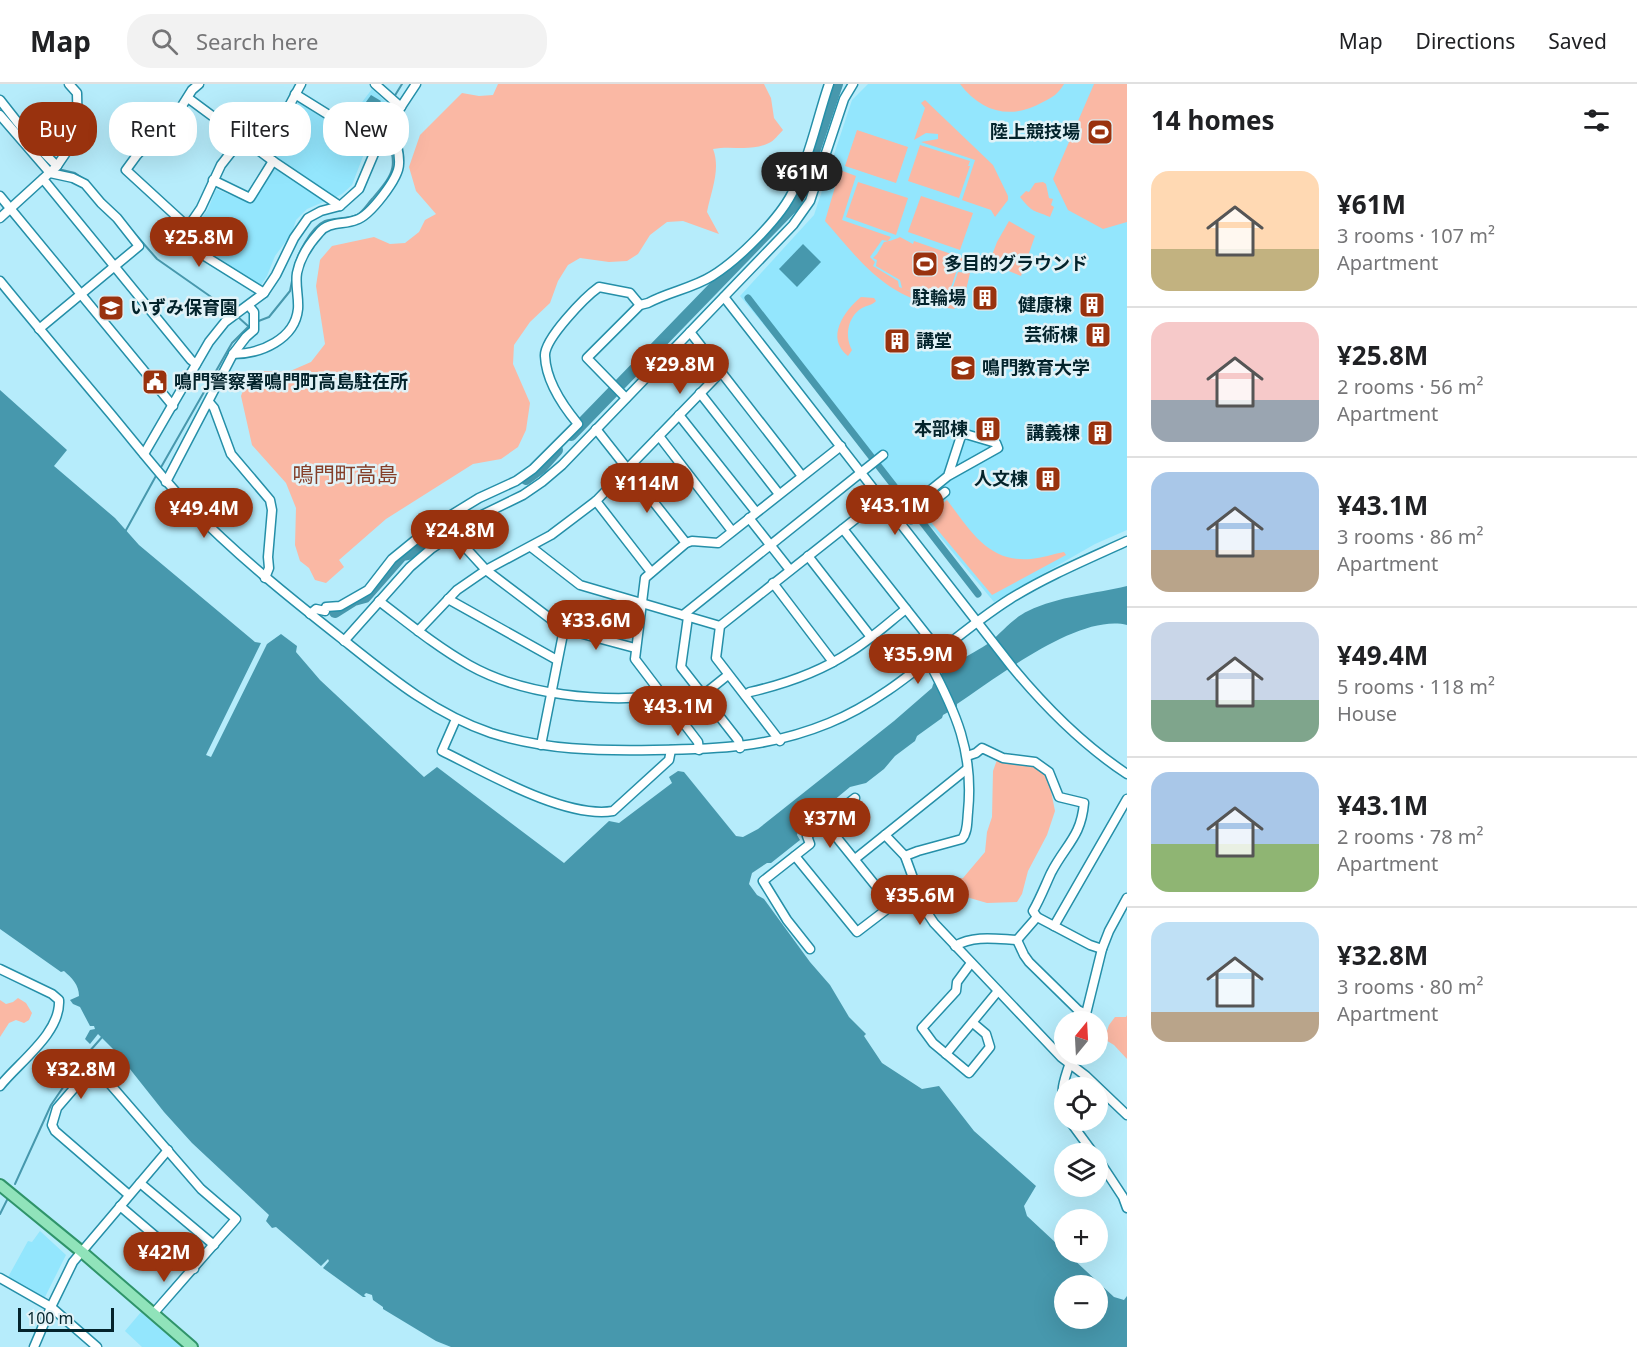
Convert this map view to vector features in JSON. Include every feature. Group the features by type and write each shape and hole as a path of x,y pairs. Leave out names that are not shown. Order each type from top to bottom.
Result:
{"main road":[{"path":"0,1185 192,1347"}],"street":[{"path":"0,218 57,166 78,135 77,93 69,84"},
{"path":"187,226 126,170 136,155 170,125 192,90 199,84"},
{"path":"292,102 301,84"},
{"path":"375,84 395,102"},
{"path":"404,102 416,84"},
{"path":"620,392 587,358 640,305 710,278 746,249 786,205 804,162 829,84"},
{"path":"344,641 410,567 431,549 482,515 523,495 542,482 596,429 620,392 690,332 806,210 844,99 853,84"},
{"path":"296,94 323,111"},
{"path":"188,98 209,113"},
{"path":"0,100 33,142 57,166"},
{"path":"0,115 114,267 196,364"},
{"path":"228,156 213,180 201,208 179,240 264,293"},
{"path":"267,156 340,206"},
{"path":"144,454 208,342 232,317 264,293 276,275 294,238 308,218 321,211 340,206 359,189 372,156"},
{"path":"233,354 260,349 284,337 295,323 298,307 296,279 301,259 325,227 361,218 368,212 391,183 399,168 399,156"},
{"path":"213,180 250,198 273,161"},
{"path":"39,329 139,246 117,218 85,184 78,179 46,176"},
{"path":"0,196 173,406"},
{"path":"0,281 165,481 224,541 265,578 406,690 456,719 488,732 541,745 574,750 699,750 740,748 780,741 857,711 892,689 1011,598 1127,541"},
{"path":"311,615 316,609 325,611 326,607 340,606 368,590 392,559 430,528 479,498 516,481 533,469 578,424 564,407 548,370 545,357 552,340 582,300 599,287 630,293 640,305"},
{"path":"724,297 841,446 865,469 882,498 1013,668 1062,723 1088,746 1127,774"},
{"path":"165,481 233,354 254,330 254,312 245,308"},
{"path":"690,332 802,476"},
{"path":"418,631 457,590 486,570 551,536 596,501 721,372"},
{"path":"700,393 779,495"},
{"path":"209,402 214,408 231,454 270,500 272,510 269,568 265,578"},
{"path":"679,415 752,515 769,545 790,570"},
{"path":"596,429 686,543"},
{"path":"897,517 948,476 999,448 996,443 963,433 948,476"},
{"path":"659,436 732,531"},
{"path":"699,750 698,742 634,659 645,578 686,543 692,541 718,543 841,446"},
{"path":"740,748 738,740 681,667 686,616 769,545 882,456"},
{"path":"906,510 911,519 945,492"},
{"path":"780,741 716,658 720,626 882,498"},
{"path":"596,501 651,572"},
{"path":"843,529 940,652"},
{"path":"453,534 486,570 564,629 635,648"},
{"path":"531,547 580,585 720,626"},
{"path":"808,556 871,637"},
{"path":"773,583 833,662"},
{"path":"448,599 557,660"},
{"path":"380,601 442,649 488,674 520,686 551,692 604,697 662,696"},
{"path":"745,695 792,681 833,662 851,652 906,609"},
{"path":"541,745 564,629"},
{"path":"905,856 918,850 962,839 965,836 970,793 965,742 953,711 928,660"},
{"path":"678,715 728,675"},
{"path":"456,719 442,752 543,799 587,811 613,811 669,760 671,750"},
{"path":"967,756 982,748 1003,758 1035,762 1049,772 1059,797 1084,803 1085,813 1078,834 1051,873 1033,911 1037,917 1102,949"},
{"path":"855,859 967,769"},
{"path":"810,949 787,920 763,880 810,844 807,836 855,798"},
{"path":"1054,926 1127,799"},
{"path":"825,823 892,906"},
{"path":"885,835 905,856 924,908 934,923 1054,1050"},
{"path":"795,856 857,932 916,887"},
{"path":"1087,1011 1102,949 1127,898"},
{"path":"1017,940 1037,917"},
{"path":"955,946 969,939 1017,940"},
{"path":"1017,940 1029,962 1079,1011"},
{"path":"971,963 957,982 956,991 922,1028 933,1043 969,1073 990,1047 986,1034 973,1023"},
{"path":"0,969 52,994 59,1000 59,1009 42,1042 0,1086"},
{"path":"946,1054 998,991"},
{"path":"129,1195 55,1131 52,1125 57,1108 76,1086 77,1080 90,1061 201,1189 236,1220 153,1314"},
{"path":"1071,1065 1127,1115"},
{"path":"34,1347 73,1262 168,1150"},
{"path":"1108,1173 1125,1196 1127,1208"},
{"path":"140,1183 214,1245"},
{"path":"120,1206 194,1269"},
{"path":"0,1278 51,1307 97,1347"}],"shaded area":[{"path":"498,84 764,84 771,98 774,118 783,130 773,141 762,146 713,149 716,172 707,212 719,234 683,221 667,222 650,235 638,254 627,261 609,262 580,258 568,265 558,281 550,303 530,322 514,345 513,364 530,403 526,430 518,447 501,459 473,464 386,519 339,560 344,567 326,583 315,580 309,568 300,561 295,545 296,508 286,483 252,445 241,396 247,379 263,371 288,372 311,362 325,344 316,286 320,260 332,246 374,237 390,244 405,243 419,232 425,220 436,214 416,191 409,167 420,135 462,93 479,96 493,95"},
{"name":"鳴門教育大学","path":"868,84 1127,84 1127,530 1095,544 994,602 740,296 814,215 852,100"},
{"path":"960,84 1064,84 1055,95 1043,102 1031,108 1009,112 998,111 978,102"},
{"name":"陸上競技場","path":"1094,84 1127,84 1127,222 1103,229 1068,210 1053,179"},
{"path":"372,89 386,102 362,102"},
{"path":"371,95 381,101 380,102 366,102"},
{"path":"925,100 993,165 1008,196 1008,200 995,217 991,210 962,200 975,160 921,142 938,139 938,134 926,133 914,140 925,108 921,103"},
{"path":"311,110 323,118 323,156 363,156 352,185 334,198 279,161 277,156 311,156"},
{"path":"857,130 908,147 896,183 845,166"},
{"path":"920,145 970,161 959,198 908,181"},
{"path":"276,166 328,200 307,209 296,220 292,233 275,256 260,287 187,239 208,209 216,189 252,204"},
{"path":"840,170 856,176 842,220 891,237 888,241 882,240 870,257 875,262 873,266 898,281 899,287 902,288 900,280 876,266 877,260 873,258 884,242 893,240 900,237 913,244 914,241 974,262 971,271 957,270 950,290 945,293 930,293 927,296 903,289 927,297 932,295 941,297 951,293 958,272 970,273 965,293 958,306 954,309 931,305 895,290 866,267 839,238 825,221"},
{"path":"858,182 908,198 896,235 846,217"},
{"path":"1035,183 1046,184 1049,198 1053,199 1051,205 1054,207 1050,217 1031,209 1020,197 1026,191 1029,192"},
{"path":"921,196 973,213 960,250 908,232"},
{"path":"1009,221 1035,236 1021,276 989,263 997,242"},
{"path":"803,244 821,262 797,287 779,269"},
{"path":"861,297 874,298 876,301 859,310 852,319 848,334 852,350 848,356 841,349 838,333 843,317"},
{"path":"0,390 67,450 54,466 115,518 139,545 255,642 261,643 206,755 211,757 267,644 281,634 297,646 296,652 320,680 424,777 437,767 564,863 609,821 619,823 672,783 669,777 678,771 684,772 736,836 743,837 758,829 894,721 932,688 940,674 989,643 1012,621 1052,602 1127,586 1127,625 1108,624 1062,638 993,679 917,736 915,741 866,783 850,787 799,829 797,835 800,840 771,863 767,863 752,873 749,884 757,895 764,899 810,962 830,985 849,1017 866,1034 864,1036 882,1063 922,1089 939,1086 974,1131 1036,1186 1024,1206 1027,1216 1054,1241 1054,1263 1077,1263 1090,1275 1054,1275 1054,1329 1108,1329 1108,1291 1114,1297 1124,1300 1127,1296 1127,1347 451,1347 436,1341 383,1309 373,1300 372,1295 366,1293 364,1295 366,1297 363,1297 323,1268 329,1261 328,1259 321,1266 276,1227 272,1228 266,1221 269,1215 192,1143 118,1054 98,1034 90,1044 85,1039 90,1030 95,1029 94,1026 90,1026 80,1007 70,1000 79,996 78,988 64,971 61,972 0,929"},
{"path":"947,500 972,533 1003,556 1031,559 1064,552 1066,555 992,595 926,516"},
{"path":"998,757 1027,762 1048,776 1055,811 1047,835 1028,871 1022,894 1017,902 987,903 956,894 948,881 963,878 985,852 987,832 992,817 993,771"},
{"path":"18,998 26,1003 32,1013 29,1020 24,1023 16,1020 9,1023 0,1037 0,1000 6,1004"},
{"path":"1127,1015 1127,1059 1108,1041 1109,1025 1115,1017 1126,1017"},
{"path":"40,1231 66,1255 44,1299 7,1279 28,1241 32,1242"},
{"path":"141,1312 182,1347 142,1347 125,1331"}],"waterway":[{"path":"394,97 402,84"},
{"path":"571,435 794,205 837,84"},
{"path":"294,270 301,250 320,224 359,214 387,181 392,168 392,156"},
{"path":"58,169 75,173 85,180"},
{"path":"122,219 157,259 234,313"},
{"path":"256,322 269,317 290,291 293,276"},
{"path":"748,298 978,594"},
{"path":"238,317 248,326"},
{"path":"160,469 232,343 251,324"},
{"path":"526,479 541,468 557,450"},
{"path":"125,532 157,474"},
{"path":"335,612 354,600 365,597 402,555 408,554 458,515"},
{"path":"15,1184 51,1105 81,1061 103,1036"},
{"path":"0,1214 8,1198"}],"place":[{"name":"陸上競技場","path":"1100,132"},
{"name":"多目的グラウンド","path":"925,264"},
{"name":"駐輪場","path":"985,298"},
{"name":"健康棟","path":"1092,305"},
{"name":"いずみ保育園","path":"111,308"},
{"name":"芸術棟","path":"1098,335"},
{"name":"講堂","path":"897,341"},
{"name":"鳴門教育大学","path":"963,368"},
{"name":"鳴門警察署鳴門町高島駐在所","path":"155,382"},
{"name":"本部棟","path":"988,429"},
{"name":"講義棟","path":"1100,433"},
{"name":"人文棟","path":"1048,479"}],"district":[{"name":"鳴門町高島","path":"345,475"}]}
